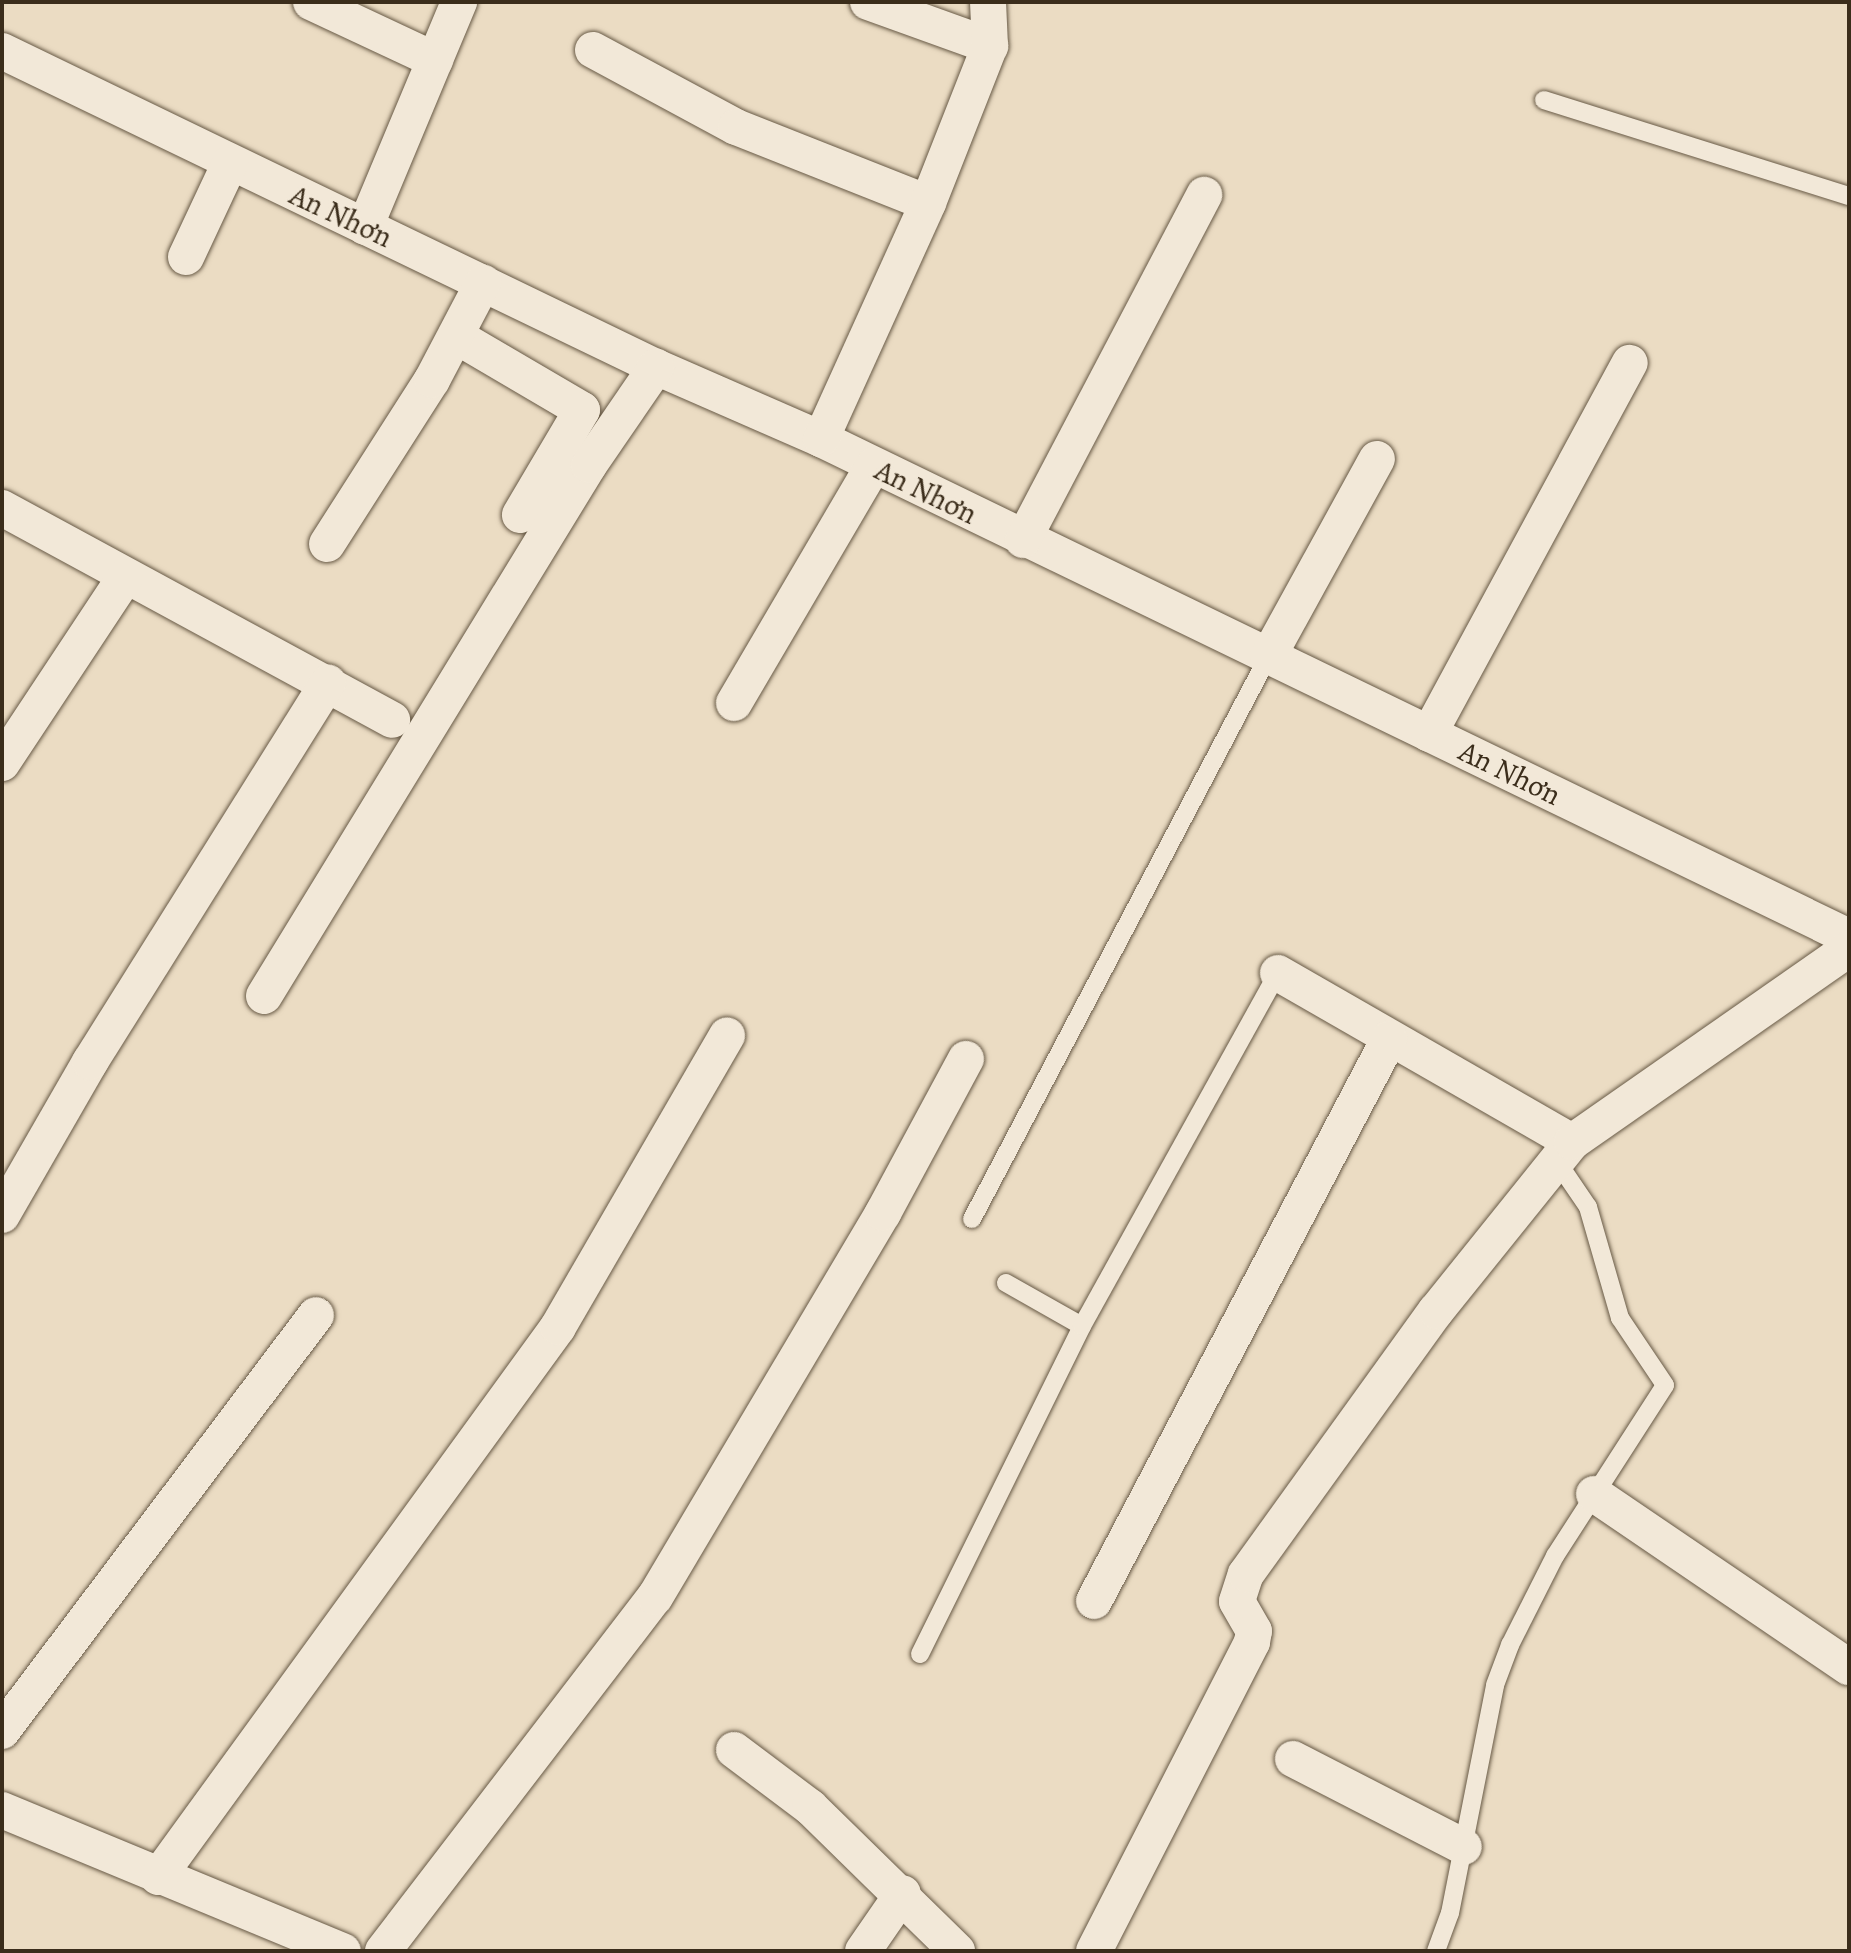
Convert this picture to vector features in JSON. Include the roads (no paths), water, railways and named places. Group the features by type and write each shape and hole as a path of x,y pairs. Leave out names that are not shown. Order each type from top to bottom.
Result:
{"street":[{"path":"311,2 435,60"},
{"path":"365,227 459,2"},
{"path":"868,2 990,46"},
{"path":"821,439 928,203 990,46 988,2"},
{"path":"593,50 736,127 928,203"},
{"name":"An Nhơn","path":"2,51 656,367 821,439 1023,540 1849,937"},
{"path":"186,257 230,163"},
{"path":"1023,540 1204,195"},
{"path":"327,544 456,336 483,283"},
{"path":"456,336 582,410 520,515"},
{"path":"1429,734 1630,363"},
{"path":"264,996 589,465 656,367"},
{"path":"1268,657 1377,459"},
{"path":"734,703 873,466"},
{"path":"2,508 125,577 328,682 392,720"},
{"path":"2,763 125,577"},
{"path":"2,1215 90,1062 328,682"},
{"path":"1094,1951 1252,1642 1254,1631 1237,1601 1246,1574 1436,1311 1564,1151 1849,949"},
{"path":"1278,973 1389,1039 1564,1151"},
{"path":"158,1877 558,1327 727,1035"},
{"path":"1094,1601 1389,1039"},
{"path":"383,1951 655,1597 883,1213 966,1059"},
{"path":"2,1731 316,1315"},
{"path":"1594,1494 1849,1667"},
{"path":"734,1750 810,1807 903,1893 957,1951"},
{"path":"1293,1759 1464,1847"},
{"path":"2,1810 343,1951"},
{"path":"863,1951 903,1893"}],"lane":[{"path":"1544,100 1849,196"},
{"path":"972,1219 1268,657"},
{"path":"920,1654 1082,1326 1278,973"},
{"path":"1436,1951 1464,1847 1495,1685 1555,1556 1665,1385 1620,1318 1588,1207 1564,1151"},
{"path":"1006,1283 1082,1326"}]}
